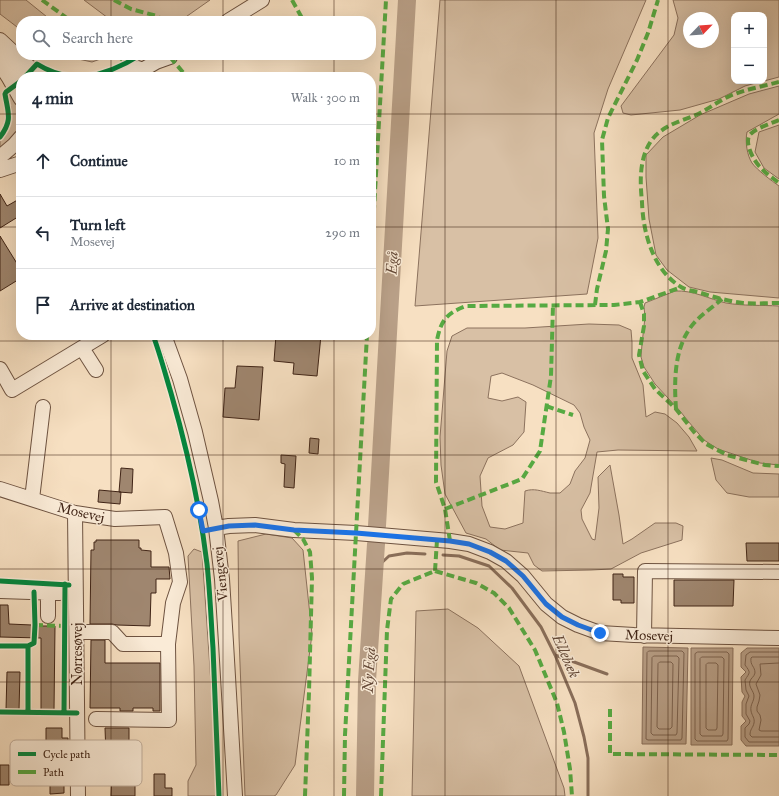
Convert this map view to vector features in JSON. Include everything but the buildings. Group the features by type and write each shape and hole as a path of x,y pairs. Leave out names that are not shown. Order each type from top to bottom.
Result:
{"street":[{"path":"236,16 262,0"},
{"path":"0,40 16,55"},
{"path":"0,52 18,72"},
{"path":"22,60 37,72"},
{"path":"128,72 161,60"},
{"path":"148,72 165,60"},
{"path":"139,72 156,62"},
{"path":"0,64 16,90"},
{"path":"0,157 16,143"},
{"path":"0,170 16,165"},
{"path":"0,369 12,390 95,340"},
{"name":"Viengevej","path":"166,340 180,379 195,432 216,528 222,579 235,796"},
{"path":"82,348 96,370"},
{"path":"32,499 43,407"},
{"name":"Mosevej","path":"0,489 75,513 115,519 165,517 176,553 180,582 173,603 168,644"},
{"name":"Nørresøvej","path":"75,513 78,740"},
{"name":"Mosevej","path":"216,528 255,525 294,530 356,533 469,544 490,552 506,561 523,576 546,604 562,617 600,633 644,636 779,638"},
{"path":"644,636 645,571 779,572"},
{"path":"0,591 54,593 48,616"},
{"path":"77,632 112,632 123,644 168,644 169,720 96,720"},
{"name":"Nørresøvej","path":"78,786 78,796"}],"shaded area":[{"path":"0,0 26,0 46,16 16,16 16,26 0,14"},
{"path":"84,0 210,0 187,16 105,16"},
{"path":"440,0 646,0 608,89 594,133 598,238 587,294 415,306"},
{"path":"673,0 779,0 779,77 767,80 767,12 731,12 731,84 752,84 719,99 680,110 631,115 623,113 621,106 674,35 678,18"},
{"path":"83,60 98,60 92,62"},
{"path":"779,86 779,114 747,132 746,144 750,160 754,166 779,186 779,298 710,292 689,287 667,270 656,255 649,219 646,155 663,137 700,115 749,94"},
{"path":"14,92 16,97 16,133 0,152 0,141 7,131 11,119 11,107 7,96"},
{"path":"779,125 779,179 764,168 755,152 759,132"},
{"path":"675,291 695,293 732,304 779,306 779,465 760,463 718,449 704,440 655,384 644,367 641,357 645,303"},
{"path":"589,324 619,325 631,330 632,358 643,385 646,417 655,412 665,414 677,423 689,437 697,451 618,450 597,452 590,493 581,510 582,519 592,539 595,540 599,508 598,477 610,465 623,544 655,523 676,523 683,526 682,540 641,553 611,569 542,571 534,565 528,553 500,550 486,539 466,533 445,494 441,465 440,437 447,351 452,336 467,328 525,328","holes":["502,373 533,385 574,405 580,413 590,440 585,458 575,471 570,484 560,493 534,490 525,491 523,523 505,529 490,527 482,506 480,476 488,458 513,445 524,432 526,402 518,397 502,401 488,398 491,376"]},
{"path":"711,458 722,460 753,473 779,474 779,497 749,497 727,493 716,480"},
{"path":"266,534 292,538 303,550 312,634 295,765 276,795 245,796 239,637 238,541"},
{"path":"194,549 202,552 217,796 188,796 188,781 196,765 194,666 188,556"},
{"path":"448,609 478,628 519,666 564,788 565,796 412,796 416,611"}],"water":[{"path":"643,647 688,648 686,744 642,744"},
{"path":"691,648 733,648 732,745 691,745"},
{"path":"747,648 779,648 779,746 746,746 741,740 741,726 746,721 742,716 742,702 745,696 742,692 741,677 746,672 741,667 741,653"}],"waterway":[{"name":"Egå","path":"377,526 407,0"},
{"name":"Ny Egå","path":"365,796 367,681 376,544"},
{"path":"375,569 389,556 407,553 425,554"},
{"name":"Ellebæk","path":"443,555 459,556 489,566 512,588 541,627 555,655 575,703 588,758 588,796"},
{"path":"555,655 607,674"}],"marked path":[{"path":"42,0 64,16"},
{"path":"114,0 131,9 157,16"},
{"path":"292,0 301,16"},
{"path":"376,174 386,0"},
{"path":"595,305 597,289 606,251 608,229 604,196 602,140 608,118 637,60 648,33 658,0"},
{"path":"123,60 127,63"},
{"path":"173,60 183,72"},
{"path":"779,82 732,95 698,114 666,127 651,141 647,148 641,171 641,194 647,238 657,261 671,280 685,289 726,300 748,303 779,303"},
{"path":"779,120 754,131 751,133 748,140 749,148 755,161 764,171 779,183"},
{"path":"450,541 445,509 436,482 437,340 443,322 446,318 454,311 466,306 614,305 640,302 682,287"},
{"path":"676,409 676,375 682,342 694,323 722,299"},
{"path":"640,302 644,314 644,326 639,355 643,371 655,389 676,409 694,432 706,444 727,455 765,465 779,466"},
{"path":"445,509 522,479 540,451 551,376 553,305"},
{"path":"344,796 345,735 367,340"},
{"path":"546,406 573,415"},
{"path":"294,530 303,539 310,552 312,578 305,796"},
{"path":"435,571 437,540"},
{"path":"435,571 476,583 494,593 509,608 535,650 557,703 564,732 570,769 572,796"},
{"path":"381,796 387,630 391,599 403,584 435,571"},
{"path":"35,625 65,626"},
{"path":"610,709 610,754 779,755"}],"cycle path":[{"path":"105,72 132,60"},
{"path":"30,72 37,64 54,72"},
{"path":"0,137 7,126 8,121 5,94 16,85"},
{"path":"155,340 177,414 197,499 204,542 209,585 213,648 219,796"},
{"path":"0,581 69,585"},
{"path":"64,713 65,584"},
{"path":"0,646 28,646 34,643 34,592"},
{"path":"28,646 28,712"},
{"path":"0,712 77,713"}],"route":[{"path":"199,510 203,531 229,526 255,525 294,530 356,533 469,544 490,552 506,561 523,576 546,604 562,617 600,633"}]}
